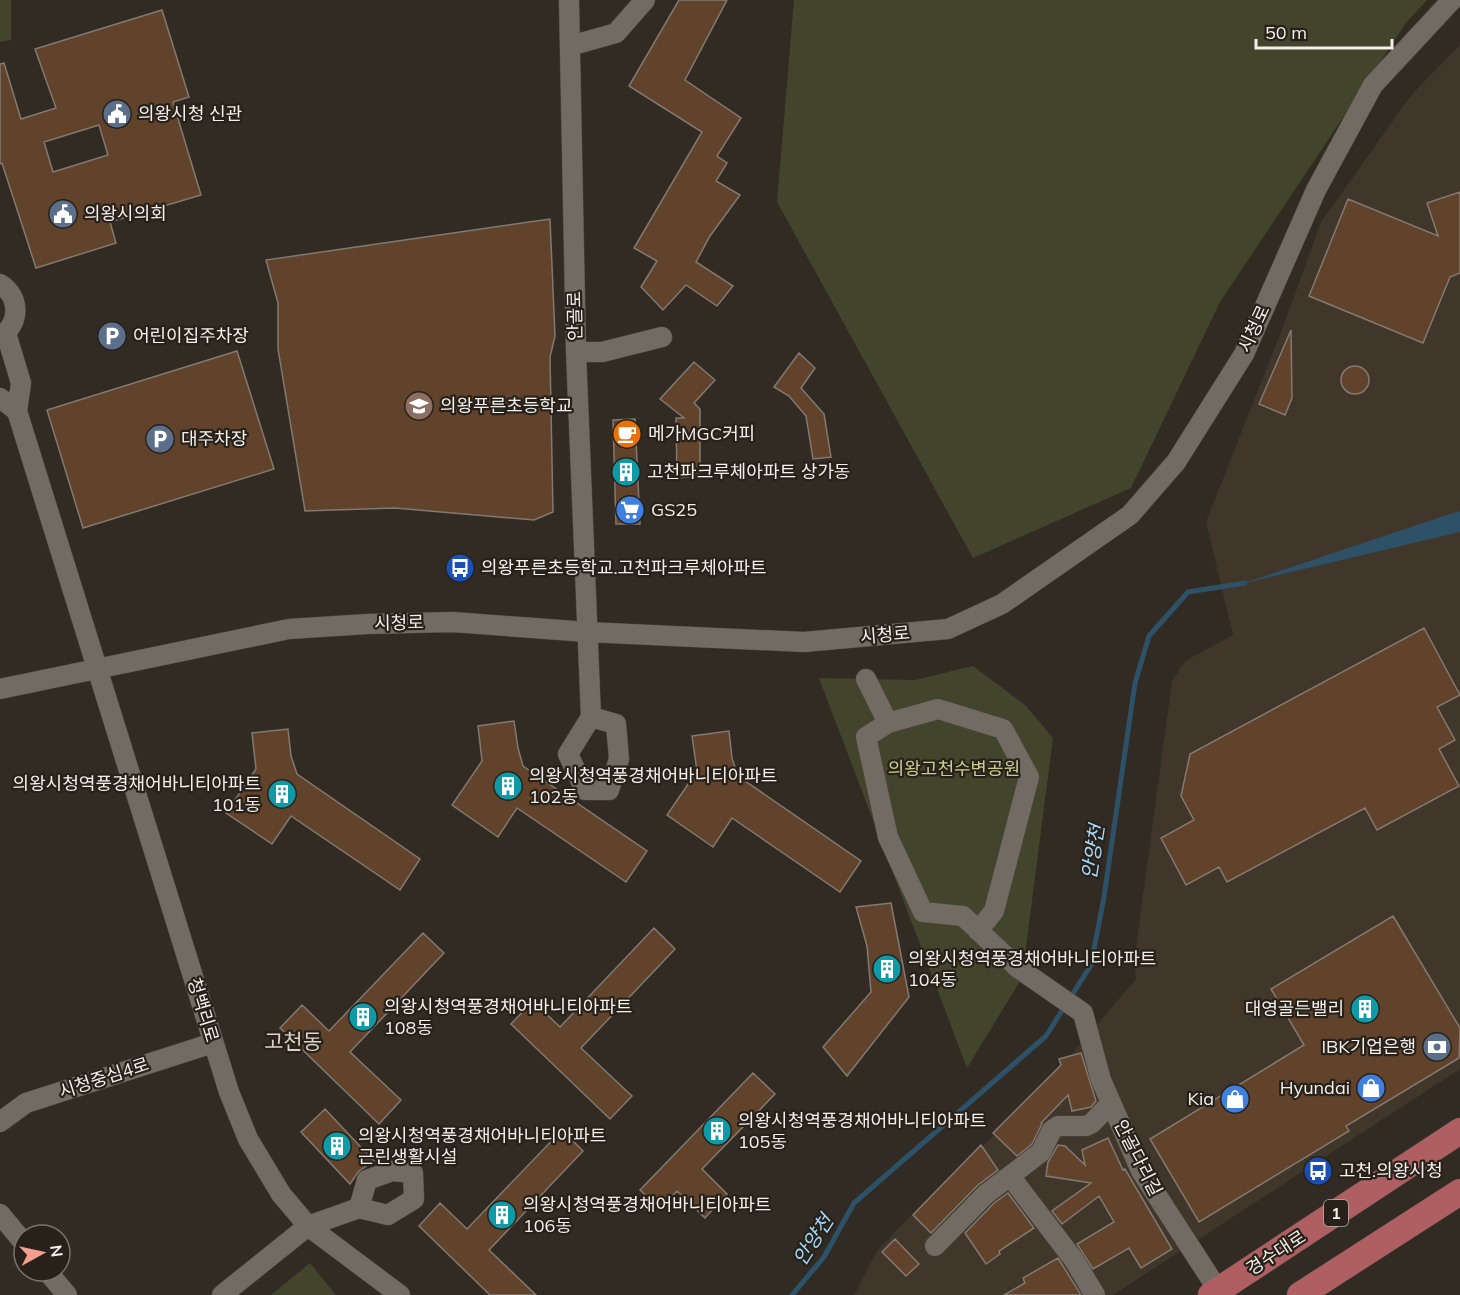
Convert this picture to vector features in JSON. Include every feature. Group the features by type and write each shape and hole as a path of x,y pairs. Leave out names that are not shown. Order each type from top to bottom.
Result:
{"main road":[{"name":"경수대로","path":"1215,1293 1460,1131"},
{"path":"1300,1295 1457,1198"}],"street":[{"name":"안골로","path":"569,0 576,352 591,717"},
{"path":"570,46 616,33 645,0"},
{"name":"시청로","path":"0,688 300,628 452,622 587,632 804,642 948,629 1002,604 1130,515 1176,462 1244,354 1316,190 1373,85 1452,0"},
{"path":"0,284 12,296 16,306 13,325 3,335 21,382 17,411 0,398"},
{"path":"576,352 602,352 663,337"},
{"name":"청백리로","path":"17,411 213,1042 229,1092 248,1139 281,1194 308,1226 400,1295"},
{"path":"866,679 888,723"},
{"path":"938,709 1003,729 1029,777 994,911 978,931 963,916 923,912 888,837 866,736 888,723 938,709"},
{"name":"안골다리길","path":"978,931 1018,968 1083,1013 1101,1080 1141,1171 1215,1293"},
{"name":"시청중심4로","path":"0,1122 26,1103 213,1042"},
{"path":"935,1246 986,1194 1041,1152 1052,1131 1058,1126 1086,1126 1092,1123 1111,1103"},
{"path":"1010,1176 1074,1260 1095,1295"},
{"path":"222,1295 308,1226 360,1208"},
{"path":"0,1214 12,1228"},
{"path":"57,1283 67,1295"}],"shaded area":[{"path":"1460,45 1460,1069 1113,1295 854,1295 877,1251 934,1191 1037,1095 1136,979 1134,962 1172,681 1185,661 1233,635 1206,522 1283,327 1321,222 1412,94"}],"green space":[{"path":"0,0 11,0 11,40 0,42"},
{"path":"794,0 1427,0 1406,23 1220,302 1131,488 973,558 777,202"},
{"name":"의왕고천수변공원","path":"973,666 1025,705 1053,738 1022,978 967,1068 819,678 915,680"},
{"path":"310,1263 336,1295 271,1295"}],"water":[{"path":"1460,511 1460,532 1241,584 1447,515"}],"building":[{"path":"679,0 727,0 685,80 741,118 717,156 727,163 716,181 740,195 710,236 696,262 733,286 717,306 686,285 663,310 641,287 657,261 634,248 702,132 629,86"},
{"name":"의왕시청 신관","path":"162,10 189,97 173,102 201,195 110,222 116,243 36,268 2,163 0,164 0,64 4,63 21,119 56,108 35,49","holes":["99,125 108,155 53,172 44,142"]},
{"path":"1460,192 1460,273 1450,277 1423,343 1309,296 1348,199 1438,236 1427,203"},
{"name":"의왕푸른초등학교","path":"550,219 555,336 550,357 553,512 534,520 395,508 305,511 278,349 278,303 266,260"},
{"path":"1291,330 1292,398 1285,415 1259,404"},
{"name":"대주차장","path":"237,351 274,469 83,528 47,410"},
{"path":"799,353 815,368 801,388 824,414 831,457 813,459 806,416 789,396 774,387"},
{"path":"694,362 715,380 694,403 700,409 700,476 677,478 676,418 684,418 660,399"},
{"path":"1355,366 1365,370 1369,380 1365,390 1355,394 1345,390 1341,380 1345,370"},
{"name":"고천파크루체아파트 상가동","path":"635,419 640,524 616,524 613,420"},
{"path":"1424,628 1460,695 1437,707 1455,740 1439,749 1459,786 1377,830 1365,808 1227,882 1219,867 1186,885 1161,838 1194,820 1181,796 1190,754"},
{"name":"의왕시청역풍경채어바니티아파트 102동","path":"514,721 523,766 647,851 626,882 517,808 498,837 452,805 482,761 478,726"},
{"name":"의왕시청역풍경채어바니티아파트 101동","path":"288,729 291,756 297,774 420,859 400,890 291,816 272,844 226,813 256,769 252,733"},
{"path":"729,731 732,758 738,776 861,861 840,892 732,818 713,847 667,815 697,771 692,736"},
{"name":"의왕시청역풍경채어바니티아파트 104동","path":"891,903 909,997 847,1076 823,1047 871,992 867,946 856,907"},
{"path":"1393,916 1460,1028 1459,1058 1346,1126 1349,1131 1199,1222 1150,1139 1304,1045 1271,989"},
{"path":"654,928 675,949 581,1048 632,1096 610,1119 511,1024 533,1001 560,1027"},
{"name":"의왕시청역풍경채어바니티아파트 108동","path":"423,933 444,953 350,1052 401,1100 379,1124 280,1028 302,1005 329,1031"},
{"path":"1081,1053 1096,1101 1091,1107 1072,1111 1068,1095 1041,1123 1032,1144 1017,1156 993,1133 1061,1065 1059,1059"},
{"name":"의왕시청역풍경채어바니티아파트 105동","path":"753,1073 775,1094 702,1169 727,1194 705,1218 677,1191 660,1209 640,1190"},
{"name":"의왕시청역풍경채어바니티아파트 근린생활시설","path":"325,1109 374,1161 359,1171 350,1184 301,1132"},
{"name":"의왕시청역풍경채어바니티아파트 106동","path":"562,1130 583,1151 489,1250 536,1295 490,1295 419,1226 440,1203 467,1229"},
{"path":"1108,1138 1123,1170 1125,1169 1172,1249 1141,1268 1129,1248 1093,1269 1077,1244 1114,1222 1099,1196 1062,1224 1052,1211 1091,1183 1046,1176 1048,1162 1058,1145 1065,1146 1085,1165 1082,1150"},
{"path":"981,1145 998,1170 978,1185 931,1233 913,1215"},
{"path":"1008,1193 1034,1228 999,1251 1000,1254 986,1264 965,1233 994,1203"},
{"path":"895,1239 919,1264 906,1276 882,1252"},
{"path":"1058,1258 1081,1295 1004,1295 1025,1283 1023,1278"}],"waterway":[{"name":"안양천","path":"792,1295 824,1257 854,1203 1046,1036 1091,965 1104,897 1135,683 1149,636 1188,592 1245,583"}],"place":[{"name":"의왕시청 신관","path":"117,114"},
{"name":"의왕시의회","path":"63,214"},
{"name":"어린이집주차장","path":"112,336"},
{"name":"의왕푸른초등학교","path":"419,406"},
{"name":"메가MGC커피","path":"627,434"},
{"name":"대주차장","path":"160,439"},
{"name":"고천파크루체아파트 상가동","path":"626,472"},
{"name":"GS25","path":"630,510"},
{"name":"의왕푸른초등학교.고천파크루체아파트","path":"460,568"},
{"name":"의왕시청역풍경채어바니티아파트 102동","path":"508,786"},
{"name":"의왕시청역풍경채어바니티아파트 101동","path":"282,794"},
{"name":"의왕시청역풍경채어바니티아파트 104동","path":"887,969"},
{"name":"대영골든밸리","path":"1365,1009"},
{"name":"의왕시청역풍경채어바니티아파트 108동","path":"363,1017"},
{"name":"IBK기업은행","path":"1437,1047"},
{"name":"Hyundai","path":"1371,1088"},
{"name":"Kia","path":"1235,1099"},
{"name":"의왕시청역풍경채어바니티아파트 105동","path":"717,1131"},
{"name":"의왕시청역풍경채어바니티아파트 근린생활시설","path":"337,1146"},
{"name":"고천.의왕시청","path":"1318,1171"},
{"name":"의왕시청역풍경채어바니티아파트 106동","path":"502,1215"}],"district":[{"name":"고천동","path":"293,1042"}]}
